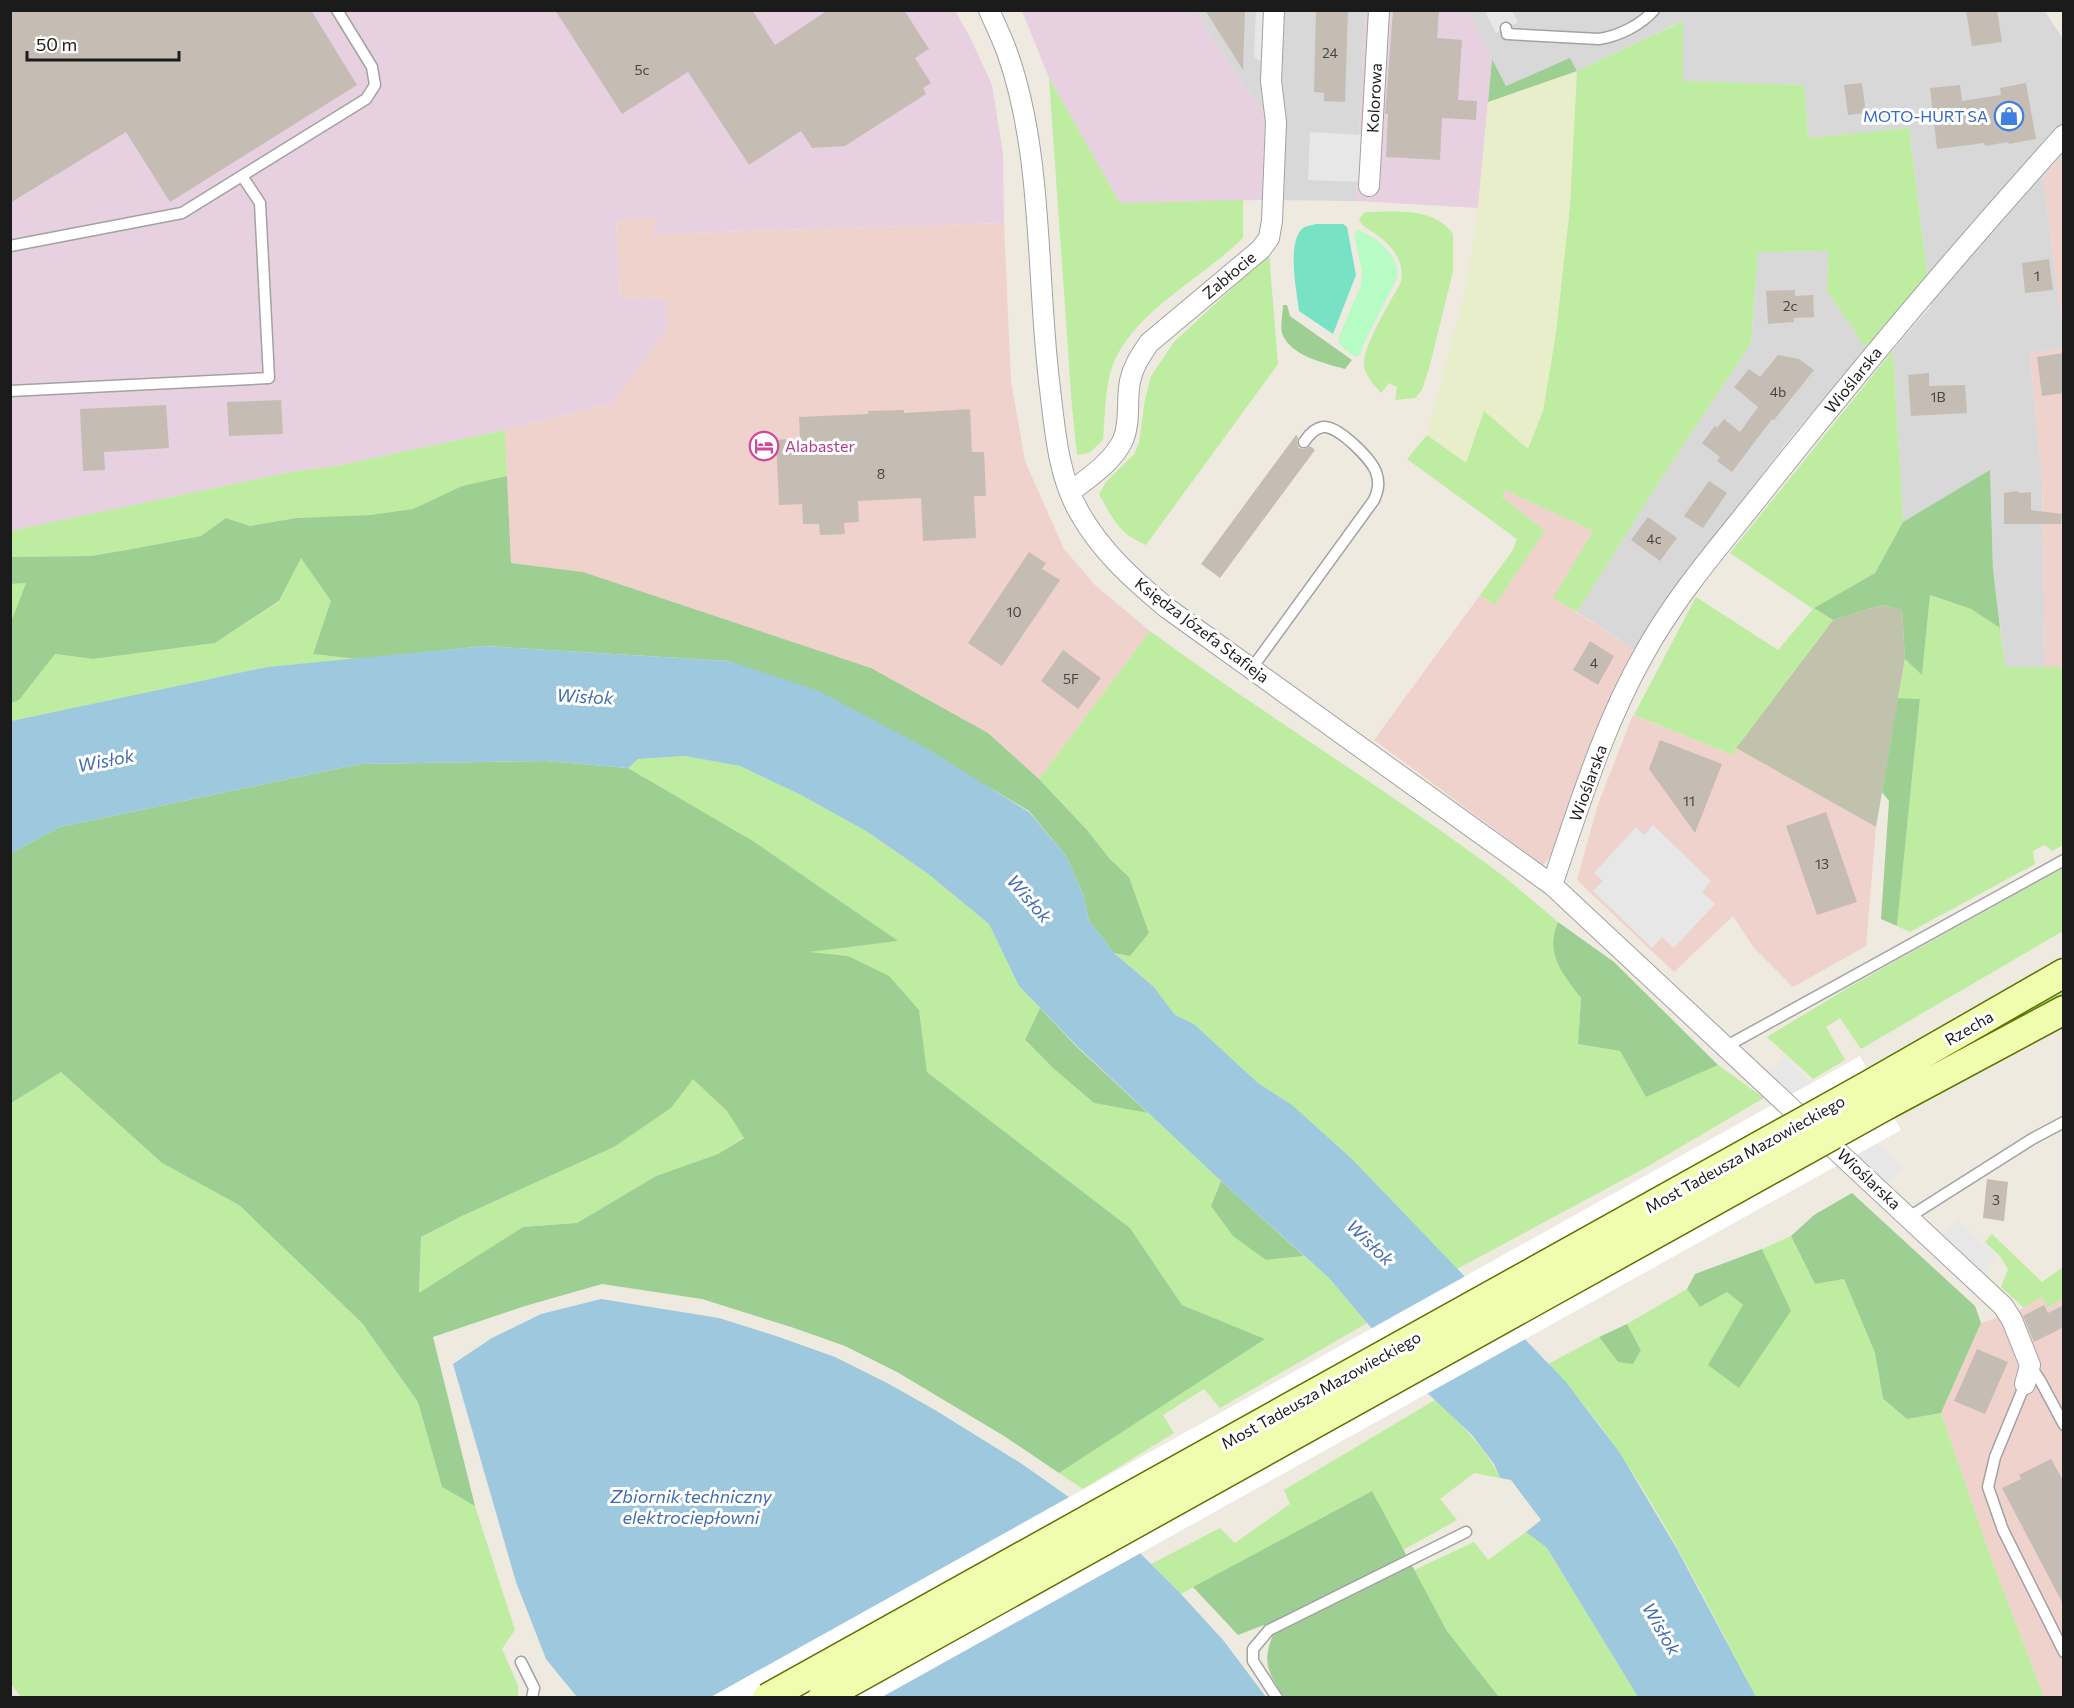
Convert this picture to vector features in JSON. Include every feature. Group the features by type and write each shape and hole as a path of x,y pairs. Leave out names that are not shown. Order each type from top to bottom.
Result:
{"main road":[{"name":"Rzecha","path":"1881,1094 2064,974"},
{"name":"Rzecha","path":"1881,1094 2064,1010"},
{"name":"Most Tadeusza Mazowieckiego","path":"767,1698 1881,1094"},
{"name":"Most Tadeusza Mazowieckiego","path":"822,1698 1881,1094"}],"street":[{"name":"Księdza Józefa Stafieja","path":"988,10 1007,51 1027,132 1034,194 1044,347 1056,444 1078,511 1113,559 1167,608 1552,885"},
{"name":"Zabłocie","path":"1070,492 1113,456 1122,442 1128,423 1130,380 1137,361 1149,343 1261,249 1269,238 1272,221 1276,122 1271,81 1274,10"},
{"name":"Kolorowa","path":"1369,186 1379,10"},
{"name":"Wioślarska","path":"2030,1365 2013,1320 2003,1306 1552,885 1580,800 1620,702 1643,655 1666,616 1904,318 2064,135"},
{"path":"2025,1384 2030,1365"}],"lane":[{"path":"10,246 182,213 366,99 375,85 372,67 337,10"},
{"path":"1506,28 1507,34 1599,39 1610,37 1636,25 1654,10"},
{"path":"10,391 269,378 260,203 242,176"},
{"path":"1252,668 1374,500 1378,490 1376,472 1370,462 1333,429 1325,427 1318,429 1304,442"},
{"path":"1725,1047 2064,860"},
{"path":"1909,1217 2032,1139 2064,1122"},
{"path":"2030,1365 2042,1382 2064,1425"},
{"path":"2025,1384 1995,1457 1988,1487 2003,1530 2064,1652"},
{"path":"1277,1698 1253,1661 1253,1649 1269,1630 1466,1532"},
{"path":"521,1662 534,1688 532,1698"}],"shaded area":[{"path":"10,11 955,11 992,85 1003,153 1004,223 653,234 655,217 616,221 620,297 665,299 668,328 613,403 505,430 336,466 290,472 11,531"},
{"path":"1022,11 1194,11 1232,69 1262,109 1265,124 1262,200 1120,203 1049,78"},
{"path":"1194,11 1365,11 1356,201 1262,200 1265,124 1262,109 1232,69"},
{"path":"1256,11 1264,11 1262,60 1255,58 1254,55"},
{"path":"1365,11 1467,11 1492,59 1478,208 1356,201"},
{"path":"1467,11 2045,11 2064,41 2063,155 2043,177 2063,329 2063,348 2030,353 2042,480 2045,667 2005,667 1993,569 1990,471 1903,522 1893,350 1931,306 1909,128 1808,138 1804,85 1683,81 1682,21 1577,71 1570,59 1506,86"},
{"path":"1485,11 1512,11 1518,22 1496,33"},
{"path":"1577,71 1570,207 1556,333 1543,411 1528,449 1484,412 1466,464 1427,435 1467,285 1478,208 1488,102"},
{"path":"1310,132 1365,135 1362,182 1308,180"},
{"path":"2063,155 2063,329 2043,177"},
{"name":"Alabaster","path":"655,217 654,234 1004,223 1011,381 1025,461 1064,549 1096,586 1150,631 1039,779 988,733 871,668 583,572 511,563 505,430 613,403 665,299 620,297 616,221"},
{"path":"1828,251 1827,291 1866,348 1786,443 1712,542 1637,651 1577,612 1751,343 1758,252"},
{"path":"2063,348 2063,667 2045,667 2042,480 2030,353"},
{"path":"1505,490 1593,531 1554,598 1637,651 1557,848 1543,865 1374,740 1480,595 1495,605 1544,531 1502,497"},
{"path":"1882,605 1902,610 1905,659 1876,827 1736,748 1833,620"},
{"path":"1633,715 1733,755 1736,748 1876,827 1866,946 1793,987 1754,948 1733,916 1674,972 1577,880 1598,804"},
{"path":"1653,825 1711,881 1702,892 1715,904 1674,948 1662,937 1652,948 1593,891 1603,881 1594,873 1636,827 1644,835"},
{"path":"1785,1058 1903,1168 1888,1184 1770,1073"},
{"path":"1958,1220 1996,1256 1989,1264 1987,1277 1944,1235"},
{"path":"2043,1297 2049,1307 2063,1299 2063,1697 2044,1697 1991,1558 1941,1413 1981,1323 2024,1308"}],"green space":[{"path":"1683,21 1683,81 1804,85 1808,138 1909,128 1928,281 1866,348 1827,291 1828,251 1758,252 1751,343 1577,612 1553,598 1593,531 1505,490 1502,497 1545,531 1495,605 1480,595 1513,550 1517,539 1407,459 1427,435 1466,463 1484,411 1528,449 1543,411 1556,333 1570,207 1577,71"},
{"path":"1570,58 1577,71 1488,102 1492,59 1506,86"},
{"path":"1049,78 1120,203 1243,200 1243,238 1152,312 1122,347 1110,375 1103,440 1089,453 1077,455 1072,407"},
{"path":"1365,212 1425,215 1445,225 1453,234 1453,271 1430,365 1422,390 1415,398 1395,400 1397,387 1389,383 1381,393 1366,373 1364,365 1368,347 1378,323 1401,282 1402,275 1399,261 1392,249 1360,222 1359,219"},
{"path":"1316,224 1343,224 1347,227 1356,275 1333,334 1299,311 1294,268 1295,244 1303,228"},
{"path":"1358,230 1380,242 1386,248 1394,260 1398,276 1362,347 1361,355 1355,357 1340,345 1338,339 1361,285 1362,271 1354,235"},
{"path":"1269,254 1278,364 1146,545 1122,530 1099,494 1106,482 1134,454 1139,443 1145,399 1151,376 1174,342"},
{"path":"1283,305 1287,305 1290,316 1352,360 1345,369 1300,353 1286,341 1281,323"},
{"path":"1893,350 1903,522 1875,573 1814,608 1833,620 1733,755 1634,715 1696,597 1778,650 1813,609 1730,553"},
{"path":"505,430 507,476 462,486 413,509 370,515 296,518 250,526 226,518 201,536 132,549 91,556 11,557 10,531 290,472 336,466"},
{"path":"1990,470 1993,569 2000,628 1971,609 1930,595 1922,675 1905,659 1902,610 1882,605 1833,620 1814,608 1875,573 1903,522"},
{"path":"507,476 511,563 583,572 871,668 988,733 1039,779 1087,830 1110,859 1129,877 1149,933 1130,956 1114,953 1089,921 1083,894 1066,856 1029,811 992,789 729,661 485,646 357,659 313,654 331,601 301,558 279,601 215,643 93,659 55,654 19,700 11,703 10,625 26,583 11,584 11,557 91,556 132,549 201,536 226,518 250,526 296,518 370,515 413,509 462,486"},
{"path":"301,557 332,601 313,654 357,659 267,667 11,721 11,703 19,700 54,654 93,659 215,643 279,602"},
{"path":"26,583 11,625 11,584"},
{"path":"1930,595 1971,609 2000,628 2005,667 2063,667 2063,845 2052,851 2045,845 2033,851 2035,864 1910,932 1897,926 1920,699 1898,698 1905,659 1922,674"},
{"path":"1150,631 1445,834 1505,878 1558,922 1554,933 1554,953 1562,972 1581,998 1578,1044 1620,1051 1646,1097 1718,1065 1764,1098 1643,1169 1457,1269 1351,1158 1292,1105 1258,1083 1194,1024 1175,1015 1154,987 1114,953 1130,956 1149,933 1129,877 1110,859 1087,830 1039,779"},
{"path":"1898,698 1920,699 1897,926 1881,919 1889,801 1882,792"},
{"path":"685,756 740,766 801,795 866,831 927,873 989,924 1019,986 1040,1008 1025,1041 1094,1103 1148,1113 1221,1181 1211,1206 1266,1260 1304,1256 1329,1278 1367,1323 1220,1408 1204,1389 1163,1415 1174,1433 1083,1489 1059,1473 1264,1339 1182,1305 1130,1228 927,1072 919,1010 805,952 897,941 753,841 628,768 638,759"},
{"path":"546,761 628,768 753,841 898,941 809,952 848,956 889,976 919,1010 927,1072 1130,1228 1182,1305 1265,1339 1059,1473 1004,1436 897,1372 845,1346 702,1299 602,1284 525,1306 433,1337 475,1506 442,1487 418,1402 362,1323 239,1205 162,1163 61,1072 11,1103 11,853 60,827 360,764","holes":["693,1079 727,1111 744,1138 718,1154 656,1176 577,1223 523,1227 419,1293 421,1237 614,1147 671,1108"]},
{"path":"2063,868 2063,931 1861,1049 1840,1018 1826,1027 1845,1060 1813,1079 1767,1037 1851,986"},
{"path":"1558,922 1614,962 1718,1065 1646,1097 1620,1051 1578,1044 1581,998 1562,972 1554,954 1554,933"},
{"path":"2063,987 2063,997 1873,1101"},
{"path":"1040,1008 1078,1048 1148,1113 1094,1103 1053,1068 1025,1040"},
{"path":"61,1072 162,1163 239,1205 362,1323 418,1402 442,1487 475,1506 515,1630 502,1649 518,1685 518,1697 22,1698 11,1684 10,1103"},
{"path":"693,1078 727,1111 744,1137 718,1154 656,1176 577,1223 523,1227 419,1294 421,1237 614,1147 671,1108"},
{"path":"1221,1181 1304,1256 1266,1260 1233,1236 1211,1206"},
{"path":"1852,1193 1975,1306 1981,1323 1941,1413 1907,1419 1883,1399 1875,1353 1844,1279 1815,1284 1791,1236 1814,1215"},
{"path":"1992,1234 2042,1282 2063,1267 2063,1299 2048,1307 2042,1297 2024,1308 2001,1287 2008,1269 2000,1256 1985,1242"},
{"path":"1791,1236 1815,1284 1844,1279 1875,1353 1883,1400 1907,1419 1941,1413 1991,1558 2044,1697 1756,1697 1663,1523 1637,1480 1580,1400 1548,1364 1599,1337 1618,1362 1641,1349 1627,1324 1687,1289 1700,1307 1727,1292 1743,1305 1791,1312 1762,1249"},
{"path":"1762,1249 1791,1311 1739,1388 1708,1365 1743,1305 1727,1292 1700,1307 1687,1289 1695,1274"},
{"path":"1627,1324 1641,1350 1633,1364 1618,1362 1599,1337"},
{"path":"1435,1400 1479,1446 1500,1478 1474,1473 1440,1499 1457,1520 1403,1550 1372,1491 1181,1594 1151,1564 1220,1528 1235,1543 1290,1504 1284,1490"},
{"path":"1372,1491 1447,1631 1499,1697 1284,1697 1268,1668 1269,1645 1273,1635 1264,1625 1238,1635 1193,1587"},
{"path":"1526,1532 1547,1548 1638,1697 1499,1697 1447,1631 1414,1570 1474,1542 1488,1560"}],"water":[{"name":"Wisłok","path":"485,646 729,661 819,691 926,748 1029,812 1066,856 1083,894 1089,921 1114,953 1154,987 1175,1015 1194,1024 1258,1083 1292,1105 1351,1158 1566,1382 1620,1453 1677,1549 1756,1697 1638,1697 1547,1548 1526,1532 1541,1520 1511,1480 1500,1478 1494,1464 1472,1435 1422,1388 1329,1278 1078,1047 1019,986 989,924 927,873 866,831 801,795 740,766 685,756 638,759 628,768 546,761 360,764 60,827 11,853 11,721 267,667"},
{"name":"Zbiornik techniczny elektrociepłowni","path":"601,1299 719,1318 776,1336 835,1357 935,1410 1022,1464 1097,1517 1136,1549 1223,1640 1266,1697 577,1697 546,1659 516,1582 453,1364 492,1338 541,1314"}],"pier":[{"path":"1860,1056 1901,1130 882,1697 709,1698"}],"building":[{"path":"10,10 311,10 357,85 170,202 126,132 10,203"},
{"path":"555,10 752,10 775,45 828,10 904,10 929,49 915,58 931,83 923,88 926,94 845,146 812,148 801,131 749,165 688,72 622,114"},
{"path":"1205,10 1245,10 1243,70"},
{"path":"1316,10 1348,10 1345,102 1324,101 1324,93 1314,92"},
{"path":"1393,10 1439,10 1437,38 1462,40 1458,100 1477,101 1476,120 1442,118 1440,160 1386,157 1388,114 1385,114"},
{"path":"1966,10 1997,10 2002,42 1972,46"},
{"path":"1862,83 1866,113 1848,115 1844,85"},
{"path":"2026,83 2036,139 2009,144 2008,142 1985,146 1984,143 1937,149 1930,88 1960,85 1962,101 2001,95 2000,88"},
{"path":"2049,259 2053,290 2025,293 2022,263"},
{"path":"1795,290 1795,296 1813,295 1814,317 1794,318 1794,322 1768,324 1766,291"},
{"path":"2064,353 2064,393 2042,396 2037,357"},
{"path":"1778,355 1799,359 1814,370 1774,420 1772,419 1732,472 1717,461 1720,457 1702,443 1715,426 1717,428 1724,419 1740,432 1758,407 1734,387 1749,369 1760,377"},
{"path":"1929,373 1929,386 1965,385 1967,413 1911,416 1908,375"},
{"path":"281,400 283,434 229,436 227,402"},
{"path":"166,405 169,448 104,452 105,470 83,471 80,409"},
{"name":"Alabaster","path":"970,409 972,452 984,452 986,496 974,496 976,538 923,541 921,498 858,501 859,522 844,523 845,534 820,535 819,524 803,524 802,504 779,505 776,440 800,438 799,417 868,414 868,411 904,410 904,413"},
{"path":"1296,435 1299,448 1304,449 1310,446 1315,450 1220,578 1201,564"},
{"path":"1709,481 1727,493 1703,528 1684,516"},
{"path":"2031,492 2031,510 2062,514 2061,524 2004,524 2004,493"},
{"path":"1648,517 1677,538 1660,561 1631,540"},
{"path":"1029,552 1046,563 1042,569 1060,580 1002,666 968,643"},
{"path":"1590,641 1614,656 1598,685 1573,670"},
{"path":"1063,650 1101,678 1078,709 1041,681"},
{"path":"1660,740 1722,764 1695,833 1649,769"},
{"path":"1826,812 1857,902 1817,915 1786,826"},
{"path":"1987,1179 2008,1182 2004,1221 1983,1218"},
{"path":"2044,1305 2048,1313 2064,1305 2064,1327 2034,1342 2023,1316"},
{"path":"1977,1349 2008,1362 1985,1414 1954,1401"},
{"path":"2051,1459 2064,1482 2064,1606 2002,1488 2021,1479 2019,1475"}],"place":[{"name":"MOTO-HURT SA","path":"2009,116"},
{"name":"Alabaster","path":"764,446"}]}
